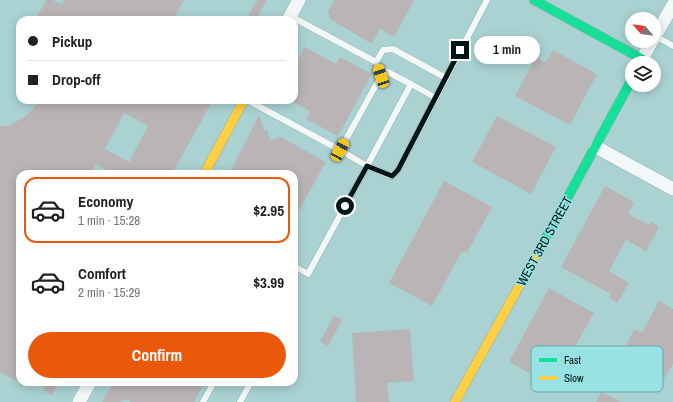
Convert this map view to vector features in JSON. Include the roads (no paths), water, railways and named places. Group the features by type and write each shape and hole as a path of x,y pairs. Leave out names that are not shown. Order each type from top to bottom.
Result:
{"street":[{"path":"290,16 299,0"},
{"path":"534,0 632,56"},
{"path":"661,26 673,5"},
{"name":"WEST 3RD STREET","path":"455,402 596,147 625,91"},
{"path":"206,170 243,104"},
{"path":"596,147 673,189"},
{"path":"79,402 88,386"}],"lane":[{"path":"253,104 340,150 367,166 392,176 398,170 487,0"},
{"path":"298,23 377,64 436,98"},
{"path":"661,41 673,46"},
{"path":"340,150 381,76 377,64 383,50 393,49 446,78"},
{"path":"298,268 308,274 411,84"},
{"path":"203,402 212,386"},
{"path":"240,402 249,386"}]}
